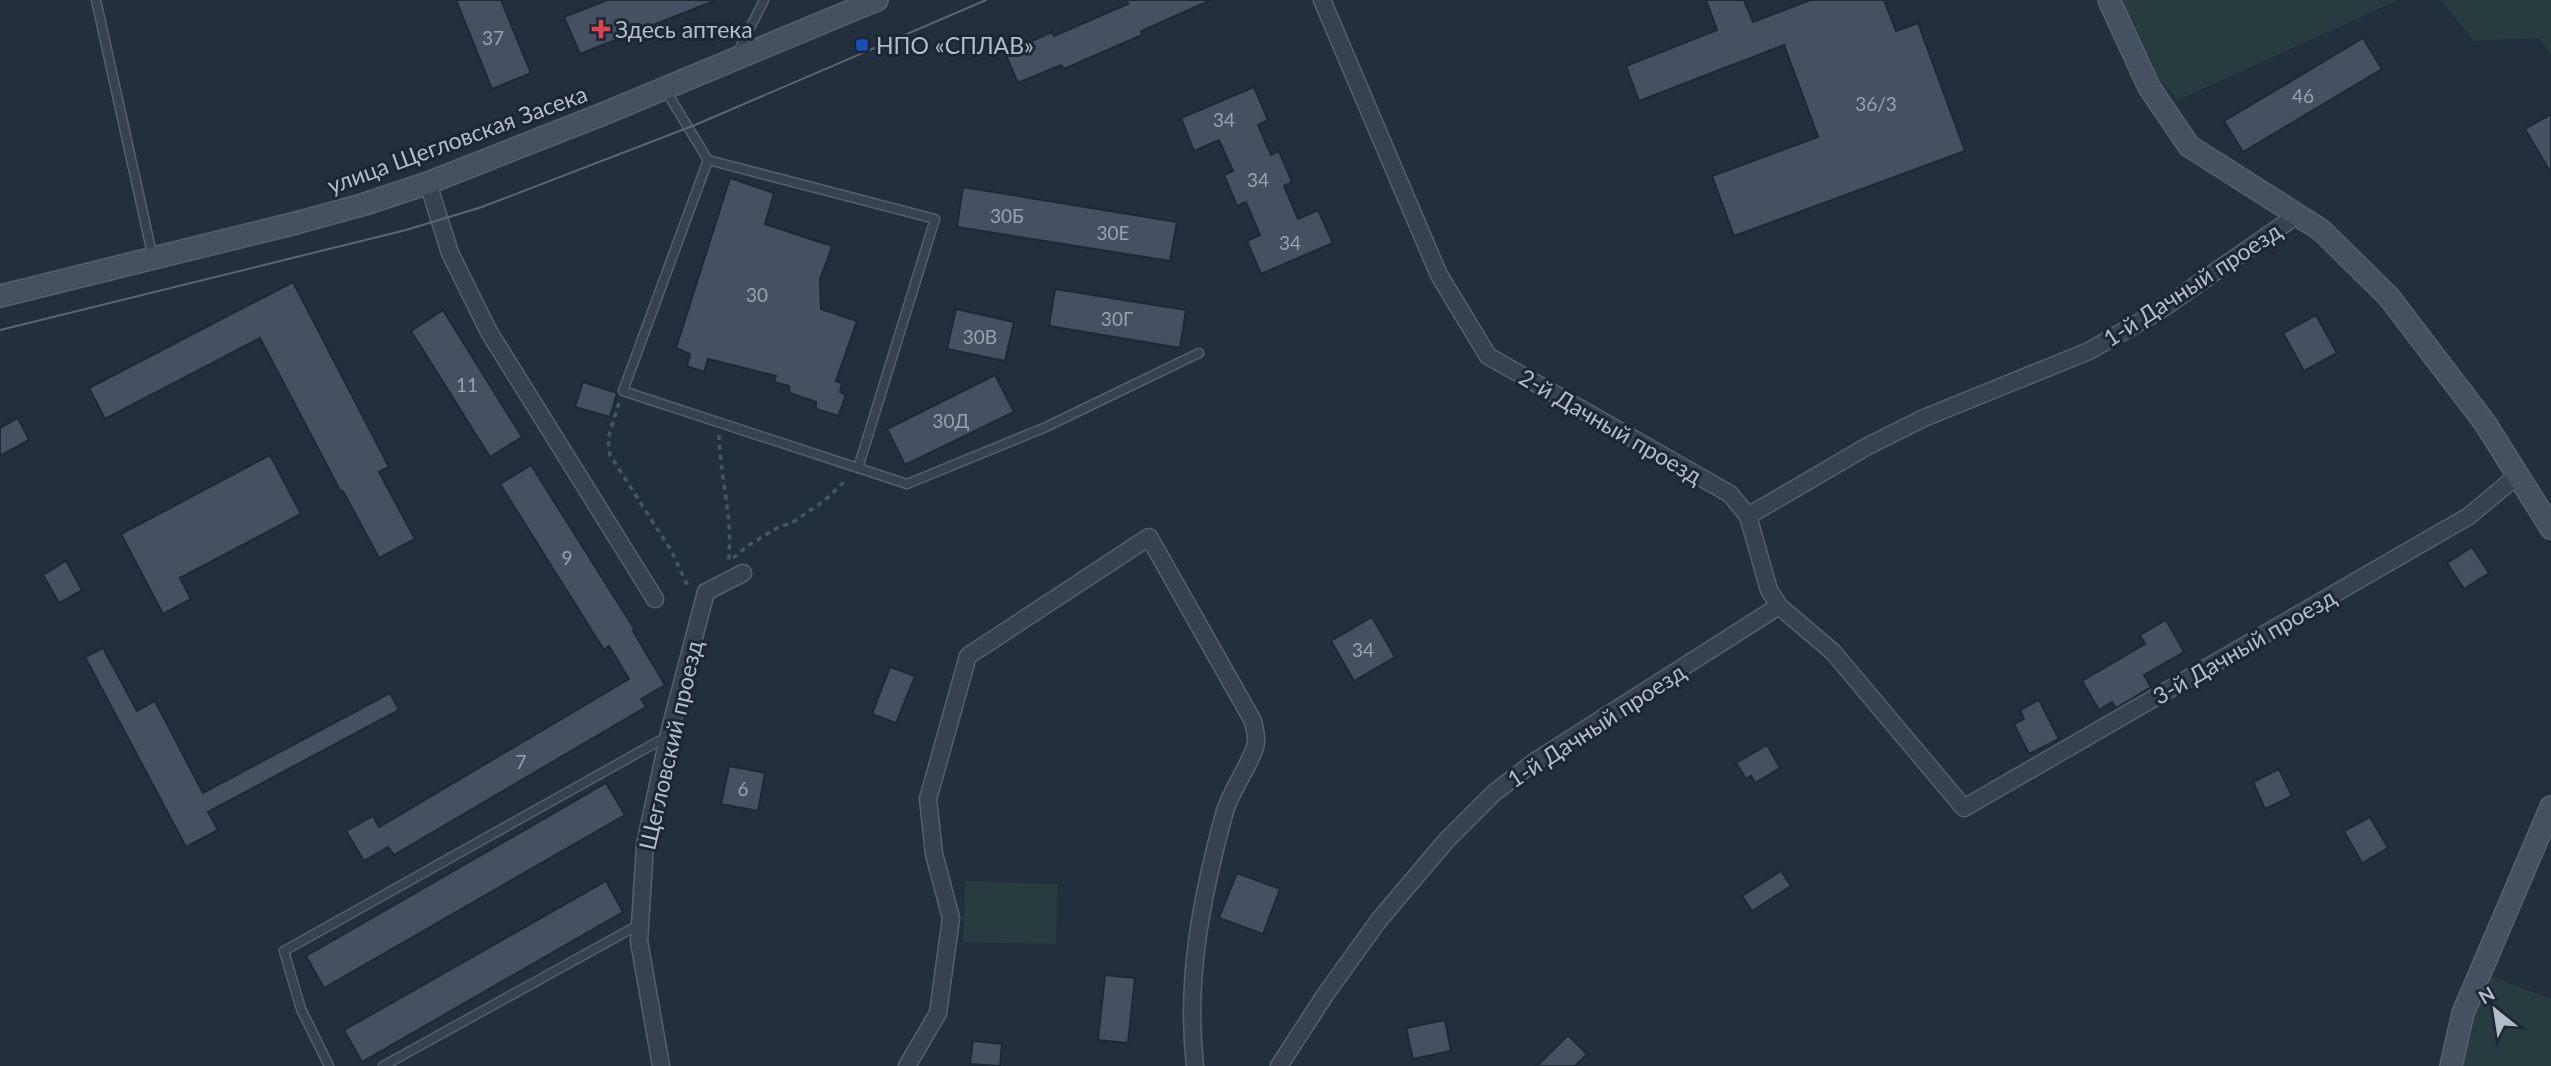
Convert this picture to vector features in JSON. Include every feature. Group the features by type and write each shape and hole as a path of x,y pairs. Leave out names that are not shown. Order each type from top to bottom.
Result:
{"street":[{"name":"улица Щегловская Засека","path":"0,296 296,223 428,183 877,0"},
{"name":"2-й Дачный проезд","path":"1322,0 1439,275 1488,356 1730,494 1748,516 1769,590 1779,606 1833,652 1964,808"},
{"path":"2109,0 2149,87 2189,146 2321,230 2389,298 2485,423 2551,528"},
{"path":"428,183 450,253 489,332 655,599"},
{"name":"1-й Дачный проезд","path":"1748,516 1866,447 1924,418 2089,351 2159,311 2297,215"},
{"name":"3-й Дачный проезд","path":"1964,808 2469,516 2518,475"},
{"path":"907,1066 938,1013 951,918 934,854 928,799 968,656 1149,537 1253,721 1256,743 1227,804 1207,878 1194,961 1192,1035 1195,1066"},
{"name":"Щегловский проезд","path":"661,1066 639,941 645,845 669,735 706,592 743,573"},
{"name":"1-й Дачный проезд","path":"1279,1066 1325,995 1379,920 1446,841 1494,793 1534,762 1779,606"},
{"path":"2451,1066 2463,1013 2551,807"}],"lane":[{"path":"96,0 153,258"},
{"path":"734,60 764,0"},
{"path":"664,89 708,160 935,219 858,468"},
{"path":"708,160 623,391 907,484 1046,427 1199,354"},
{"path":"329,1066 301,1009 284,951 669,735"},
{"path":"383,1066 640,924"}],"path":[{"path":"623,391 608,439 610,455 672,552 699,618"},
{"path":"719,422 720,460 730,533 729,561 719,585"},
{"path":"729,561 749,545 793,522 824,501 858,468"}],"green space":[{"path":"2122,0 2398,0 2178,100 2158,78"},
{"path":"2440,0 2551,0 2551,56 2539,38 2474,41"},
{"path":"965,881 1058,884 1056,944 963,942"},
{"path":"2491,976 2551,999 2551,1066 2463,1066 2474,1016"}],"building":[{"path":"456,0 501,0 531,73 492,89"},
{"path":"607,0 714,1 580,54 564,17"},
{"path":"1127,0 1211,0 1141,31 1142,35 1064,69 1061,65 1018,83 1005,53 1052,32 1054,36 1128,4"},
{"path":"1706,0 1744,0 1753,22 1810,0 1884,0 1896,31 1918,23 1965,151 1734,236 1712,176 1818,137 1784,45 1639,101 1626,66 1717,30"},
{"path":"2363,38 2382,69 2243,152 2224,121"},
{"path":"1254,87 1268,120 1258,125 1271,155 1279,151 1292,182 1284,186 1298,219 1318,210 1333,243 1261,274 1247,241 1260,235 1246,202 1237,206 1224,175 1233,171 1219,140 1194,151 1181,118"},
{"path":"2551,114 2551,173 2525,129"},
{"path":"730,178 774,193 765,224 832,246 820,280 821,309 857,321 836,381 842,383 840,392 846,395 838,416 816,409 816,402 790,393 789,386 774,382 776,376 708,359 704,372 687,366 690,354 676,348"},
{"path":"963,187 1177,222 1170,261 957,227"},
{"path":"293,282 389,467 379,472 415,539 379,558 260,338 105,419 89,388"},
{"path":"1055,289 1186,310 1180,348 1049,326"},
{"path":"956,309 1014,322 1005,361 947,349"},
{"path":"443,310 522,437 490,457 411,331"},
{"path":"2316,315 2337,353 2304,371 2283,333"},
{"path":"995,375 1014,412 905,465 887,429"},
{"path":"583,382 617,393 610,417 575,407"},
{"path":"18,418 29,440 0,456 0,428"},
{"path":"270,455 301,514 180,578 191,599 163,614 121,534"},
{"path":"531,465 635,630 633,631 665,685 641,699 646,707 394,855 388,847 364,861 346,831 373,816 379,827 629,679 609,646 604,650 500,484"},
{"path":"2472,547 2489,573 2464,589 2447,563"},
{"path":"66,561 82,590 59,603 43,575"},
{"path":"1372,617 1395,657 1354,681 1331,641"},
{"path":"2166,620 2184,652 2144,675 2151,687 2116,708 2112,702 2099,710 2082,681 2145,644 2140,635"},
{"path":"103,648 137,711 155,701 203,793 390,693 399,710 208,812 218,830 186,847 85,657"},
{"path":"890,667 915,676 896,723 872,714"},
{"path":"2039,700 2059,739 2029,754 2014,724 2024,719 2020,710"},
{"path":"1767,745 1780,768 1755,783 1751,776 1746,779 1736,763"},
{"path":"729,766 765,773 758,811 721,804"},
{"path":"2279,769 2292,796 2265,809 2253,782"},
{"path":"606,783 625,815 324,988 306,956"},
{"path":"2370,817 2388,848 2362,863 2344,831"},
{"path":"1781,871 1791,886 1752,911 1742,896"},
{"path":"1237,873 1280,889 1263,934 1219,918"},
{"path":"606,881 623,912 362,1062 344,1030"},
{"path":"1105,975 1135,978 1128,1043 1098,1040"},
{"path":"1445,1020 1451,1051 1413,1059 1406,1028"},
{"path":"1568,1035 1587,1054 1575,1066 1537,1066"},
{"path":"973,1041 1002,1044 1000,1066 970,1064"}],"tram line":[{"path":"0,330 406,230 482,207 695,125 986,0"}],"place":[{"name":"Здесь аптека","path":"601,29"},
{"name":"НПО «СПЛАВ»","path":"862,45"}]}
